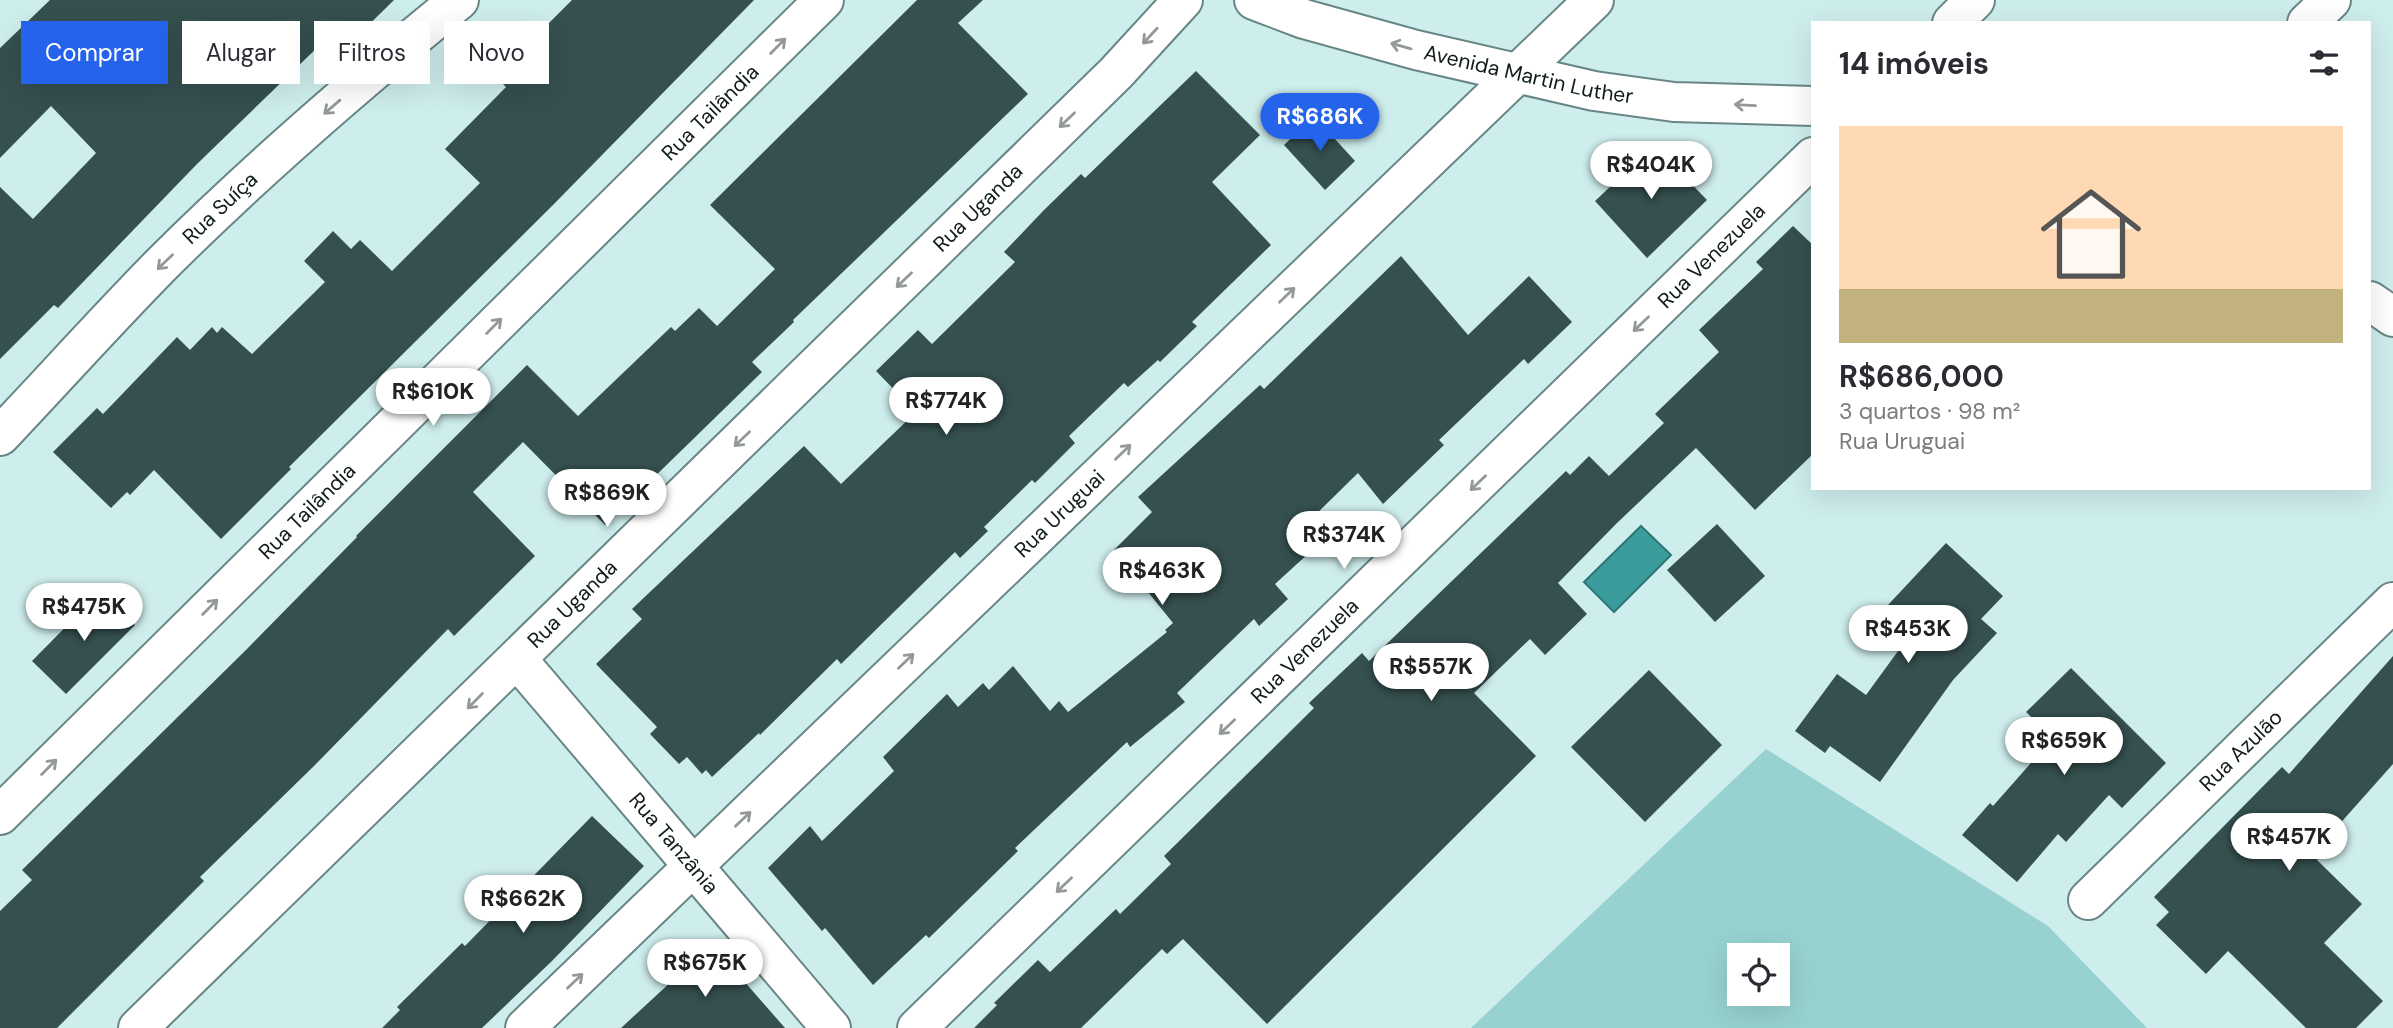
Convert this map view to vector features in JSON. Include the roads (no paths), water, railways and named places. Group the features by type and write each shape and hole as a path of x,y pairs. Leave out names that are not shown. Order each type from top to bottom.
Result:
{"street":[{"name":"Rua Suíça","path":"0,436 161,265 237,192 397,50 459,0"},
{"name":"Rua Tailândia","path":"0,815 824,0"},
{"name":"Rua Uganda","path":"138,1028 1116,73 1183,0"},
{"name":"Avenida Martin Luther","path":"1254,0 1304,19 1516,75 1594,91 1674,102 1811,106"},
{"name":"Rua Uruguai","path":"526,1028 1594,0"},
{"path":"1954,21 1975,0"},
{"path":"2309,21 2331,0"},
{"name":"Rua Venezuela","path":"917,1028 1811,159"},
{"path":"2371,302 2393,317"},
{"name":"Rua Azulão","path":"2088,900 2393,602"},
{"name":"Rua Tanzânia","path":"517,659 831,1028"}]}
